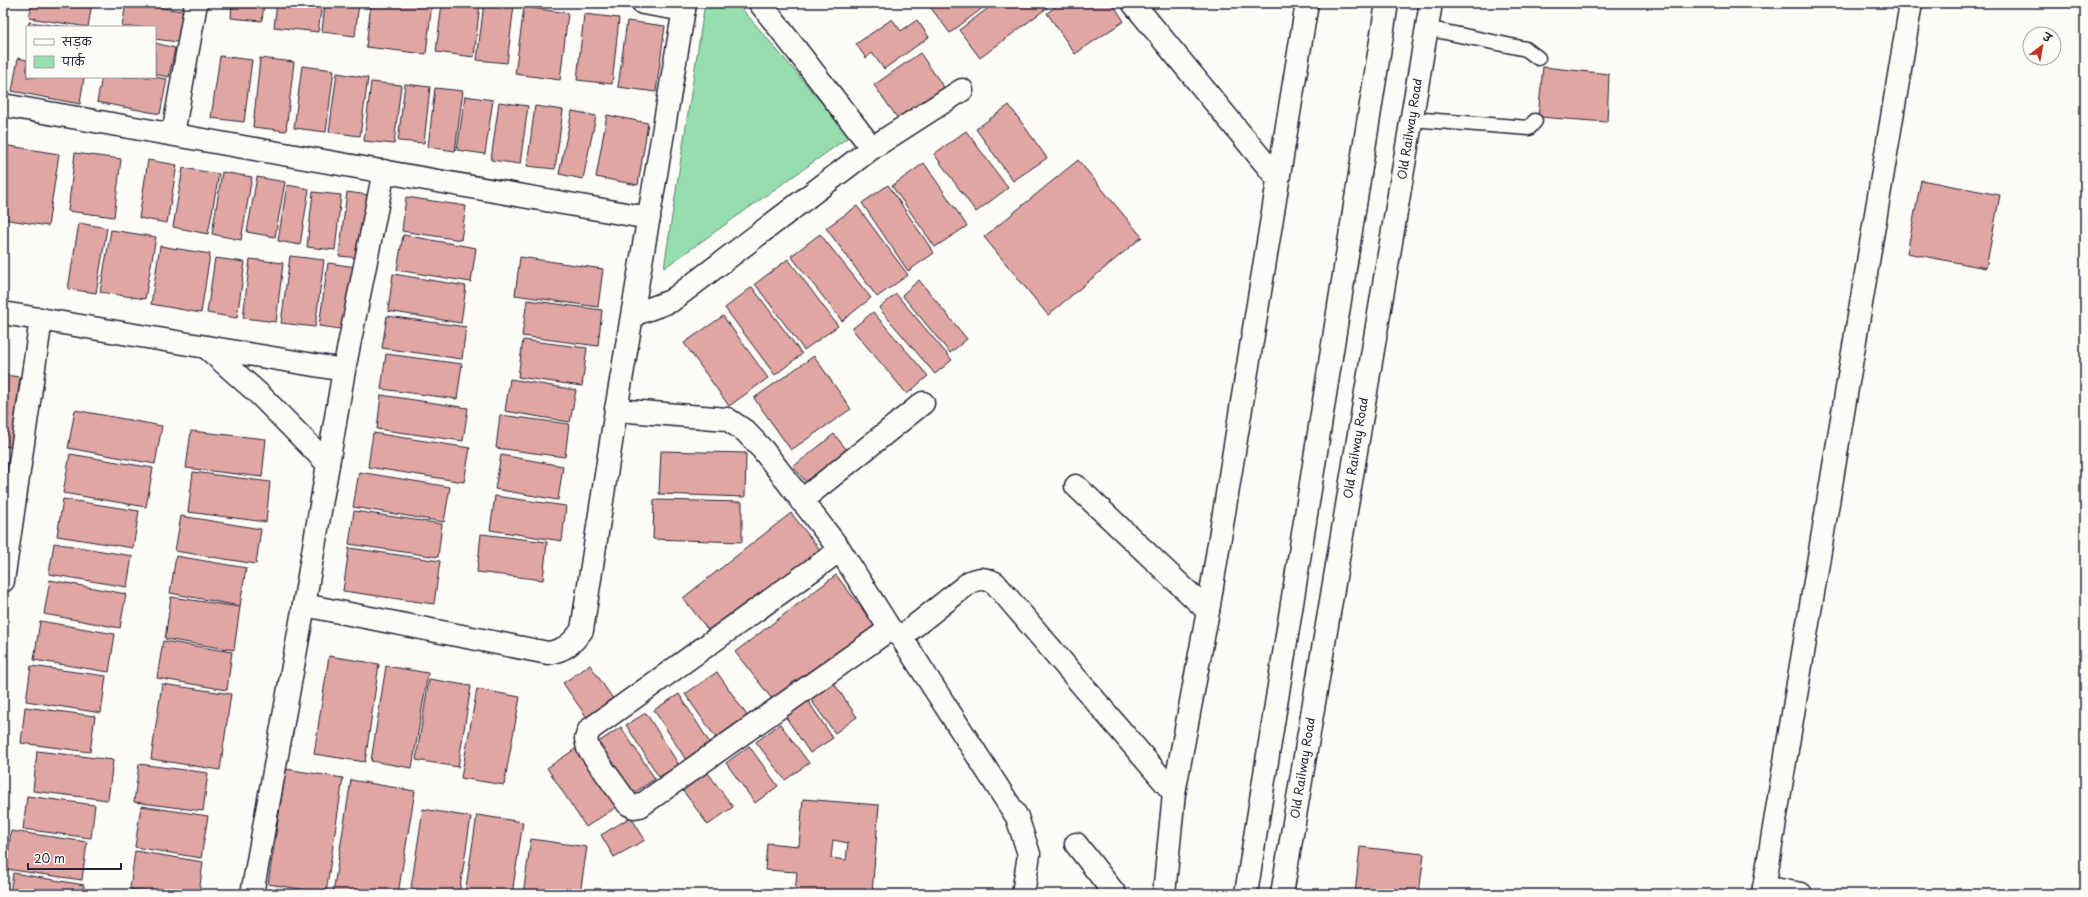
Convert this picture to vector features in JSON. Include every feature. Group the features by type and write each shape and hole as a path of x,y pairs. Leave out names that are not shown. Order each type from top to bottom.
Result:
{"street":[{"path":"173,134 196,3"},
{"path":"304,605 548,653 562,650 574,642 582,630 616,410 685,6 643,3"},
{"path":"760,3 872,148"},
{"path":"1133,3 1278,179"},
{"path":"1164,894 1174,793 1208,611 1307,3"},
{"path":"1246,894 1387,3"},
{"name":"Old Railway Road","path":"1282,894 1430,3"},
{"path":"1801,894 1763,891 1911,3"},
{"path":"633,315 671,301 872,148 962,90"},
{"path":"3,104 649,218"},
{"path":"252,894 304,605 344,370 384,171"},
{"path":"3,313 344,370"},
{"path":"3,581 41,319"},
{"path":"206,347 260,395 328,464"},
{"path":"802,501 923,403"},
{"path":"616,410 727,419 745,431 763,450 840,550 1017,818 1029,854 1024,894"},
{"path":"1076,486 1208,611"},
{"path":"840,550 589,730 586,739 588,748 628,804 634,807 640,806 970,582 979,579 987,579 996,583 1174,793"},
{"path":"1076,844 1115,894"}],"lane":[{"path":"1426,28 1526,49 1538,58"},
{"path":"1411,119 1529,128 1535,122"}],"green space":[{"path":"705,3 737,3 850,136 664,268"}],"building":[{"path":"32,3 92,3 88,26 29,18"},
{"path":"126,3 189,12 184,43 156,39 156,26 122,26"},
{"path":"232,3 264,3 262,21 231,18"},
{"path":"277,3 322,3 318,32 274,27"},
{"path":"325,3 359,3 355,36 322,32"},
{"path":"371,3 432,3 426,54 366,47"},
{"path":"442,3 480,3 474,57 436,52"},
{"path":"484,3 514,5 507,63 477,60"},
{"path":"927,3 989,3 950,33"},
{"path":"995,3 1044,3 1047,8 980,58 959,30"},
{"path":"1061,3 1112,3 1124,21 1075,54 1047,13"},
{"path":"524,7 568,13 560,80 515,74"},
{"path":"584,14 619,18 612,84 577,80"},
{"path":"892,19 901,31 917,20 929,37 884,69 872,53 866,58 856,44"},
{"path":"627,21 665,26 656,92 618,87"},
{"path":"29,22 59,26 28,26"},
{"path":"156,43 175,48 169,77 156,74"},
{"path":"920,53 945,89 899,120 874,85"},
{"path":"220,56 252,60 244,122 211,118"},
{"path":"18,58 26,60 26,78 84,78 80,104 12,91"},
{"path":"260,58 294,62 286,131 253,127"},
{"path":"302,66 334,70 326,132 294,128"},
{"path":"1543,67 1609,74 1607,122 1538,117"},
{"path":"337,73 368,78 360,136 329,132"},
{"path":"156,77 167,79 160,114 97,102 102,78"},
{"path":"371,82 401,85 394,144 364,141"},
{"path":"405,84 430,87 424,143 398,141"},
{"path":"435,88 463,91 455,151 428,147"},
{"path":"465,96 493,100 485,154 457,150"},
{"path":"499,102 528,106 520,164 491,160"},
{"path":"1009,105 1047,158 1013,181 976,129"},
{"path":"535,106 563,110 555,169 527,166"},
{"path":"572,111 596,116 583,179 559,174"},
{"path":"607,115 648,123 638,185 596,177"},
{"path":"966,131 1008,188 976,212 934,154"},
{"path":"3,145 59,154 48,226 3,219"},
{"path":"75,153 121,159 114,217 68,211"},
{"path":"148,160 177,165 167,223 139,218"},
{"path":"1078,160 1142,237 1048,315 984,237"},
{"path":"924,163 967,226 935,247 892,186"},
{"path":"183,168 219,174 208,234 173,227"},
{"path":"222,172 252,177 241,240 212,234"},
{"path":"257,177 285,182 275,237 247,232"},
{"path":"1921,180 2000,195 1986,268 1907,253"},
{"path":"287,185 309,189 300,245 278,241"},
{"path":"888,185 934,253 908,271 862,203"},
{"path":"313,192 341,195 335,250 307,247"},
{"path":"347,192 368,195 360,258 339,256"},
{"path":"406,197 466,206 461,240 402,231"},
{"path":"857,206 908,275 877,297 826,228"},
{"path":"79,223 107,228 96,293 68,289"},
{"path":"111,230 156,237 145,299 100,292"},
{"path":"820,234 871,298 842,321 791,256"},
{"path":"403,235 476,248 471,282 397,270"},
{"path":"160,246 210,254 201,313 151,304"},
{"path":"290,256 324,260 315,327 281,323"},
{"path":"520,257 603,269 598,307 515,295"},
{"path":"215,258 245,262 237,318 207,313"},
{"path":"250,259 283,263 276,322 243,318"},
{"path":"788,259 838,326 804,350 755,284"},
{"path":"328,263 356,267 348,330 319,326"},
{"path":"393,274 466,286 461,323 388,311"},
{"path":"919,280 967,339 950,353 902,295"},
{"path":"752,287 802,354 775,375 725,308"},
{"path":"896,294 952,360 935,374 879,308"},
{"path":"527,300 602,310 598,346 522,336"},
{"path":"873,312 928,376 907,394 852,329"},
{"path":"387,316 466,327 462,359 382,348"},
{"path":"723,316 768,378 729,406 684,343"},
{"path":"523,340 587,348 582,386 518,377"},
{"path":"386,354 462,364 457,399 381,389"},
{"path":"814,356 851,409 791,450 754,398"},
{"path":"3,375 20,377 11,447 3,446"},
{"path":"510,379 576,390 570,422 505,411"},
{"path":"381,395 468,408 463,441 377,429"},
{"path":"75,410 162,426 155,464 68,448"},
{"path":"500,415 569,424 565,457 496,448"},
{"path":"191,431 266,439 262,477 186,468"},
{"path":"373,433 470,448 464,482 368,467"},
{"path":"834,434 847,450 807,483 793,467"},
{"path":"661,451 746,453 745,497 659,494"},
{"path":"70,454 153,468 146,507 63,493"},
{"path":"501,455 563,466 558,500 495,489"},
{"path":"193,472 270,482 266,522 188,512"},
{"path":"359,472 450,487 444,522 353,507"},
{"path":"495,496 566,506 562,541 490,530"},
{"path":"63,499 139,511 133,548 57,536"},
{"path":"654,500 742,502 742,542 653,539"},
{"path":"354,511 442,524 438,557 349,544"},
{"path":"791,513 821,551 713,636 683,598"},
{"path":"181,516 261,529 256,564 175,551"},
{"path":"481,534 547,542 543,580 477,572"},
{"path":"54,543 132,556 127,587 49,574"},
{"path":"349,548 440,561 434,604 343,591"},
{"path":"176,556 246,568 240,606 170,593"},
{"path":"836,575 876,627 776,704 735,652"},
{"path":"50,580 126,594 120,628 44,614"},
{"path":"171,597 240,607 234,650 165,639"},
{"path":"40,621 115,634 109,672 34,660"},
{"path":"163,641 232,652 227,690 157,678"},
{"path":"329,656 379,664 365,762 314,754"},
{"path":"590,665 618,706 592,725 563,683"},
{"path":"31,666 106,676 101,713 26,701"},
{"path":"386,666 428,673 412,768 371,761"},
{"path":"717,672 750,720 718,741 685,694"},
{"path":"429,679 471,686 458,767 416,760"},
{"path":"831,679 857,717 835,733 808,696"},
{"path":"162,684 231,694 220,770 151,759"},
{"path":"477,689 520,697 504,785 461,778"},
{"path":"679,694 713,748 688,763 654,710"},
{"path":"806,698 833,738 810,753 783,713"},
{"path":"25,707 95,716 90,752 21,743"},
{"path":"646,713 679,765 659,777 626,725"},
{"path":"780,724 809,763 785,780 756,742"},
{"path":"621,727 655,779 628,797 594,745"},
{"path":"581,745 621,804 586,827 547,768"},
{"path":"749,746 778,786 755,803 726,763"},
{"path":"37,751 113,760 108,800 33,791"},
{"path":"139,764 208,773 203,811 134,802"},
{"path":"286,769 343,778 326,893 268,884"},
{"path":"705,769 733,807 708,825 681,788"},
{"path":"351,780 415,791 398,894 333,893"},
{"path":"27,796 95,805 91,838 23,829"},
{"path":"803,799 879,805 872,894 795,894 797,872 765,870 767,843 799,846","holes":["833,840 848,843 846,860 831,858"]},
{"path":"141,806 208,816 201,858 135,847"},
{"path":"423,809 471,817 459,894 411,888"},
{"path":"477,815 523,822 512,894 465,894"},
{"path":"631,817 645,840 614,857 601,835"},
{"path":"11,831 87,842 82,880 6,869"},
{"path":"531,839 587,847 580,894 523,894"},
{"path":"1360,847 1424,854 1419,894 1355,894"},
{"path":"135,851 203,862 199,894 165,894 130,889"},
{"path":"13,873 84,885 83,894 10,894"}]}
